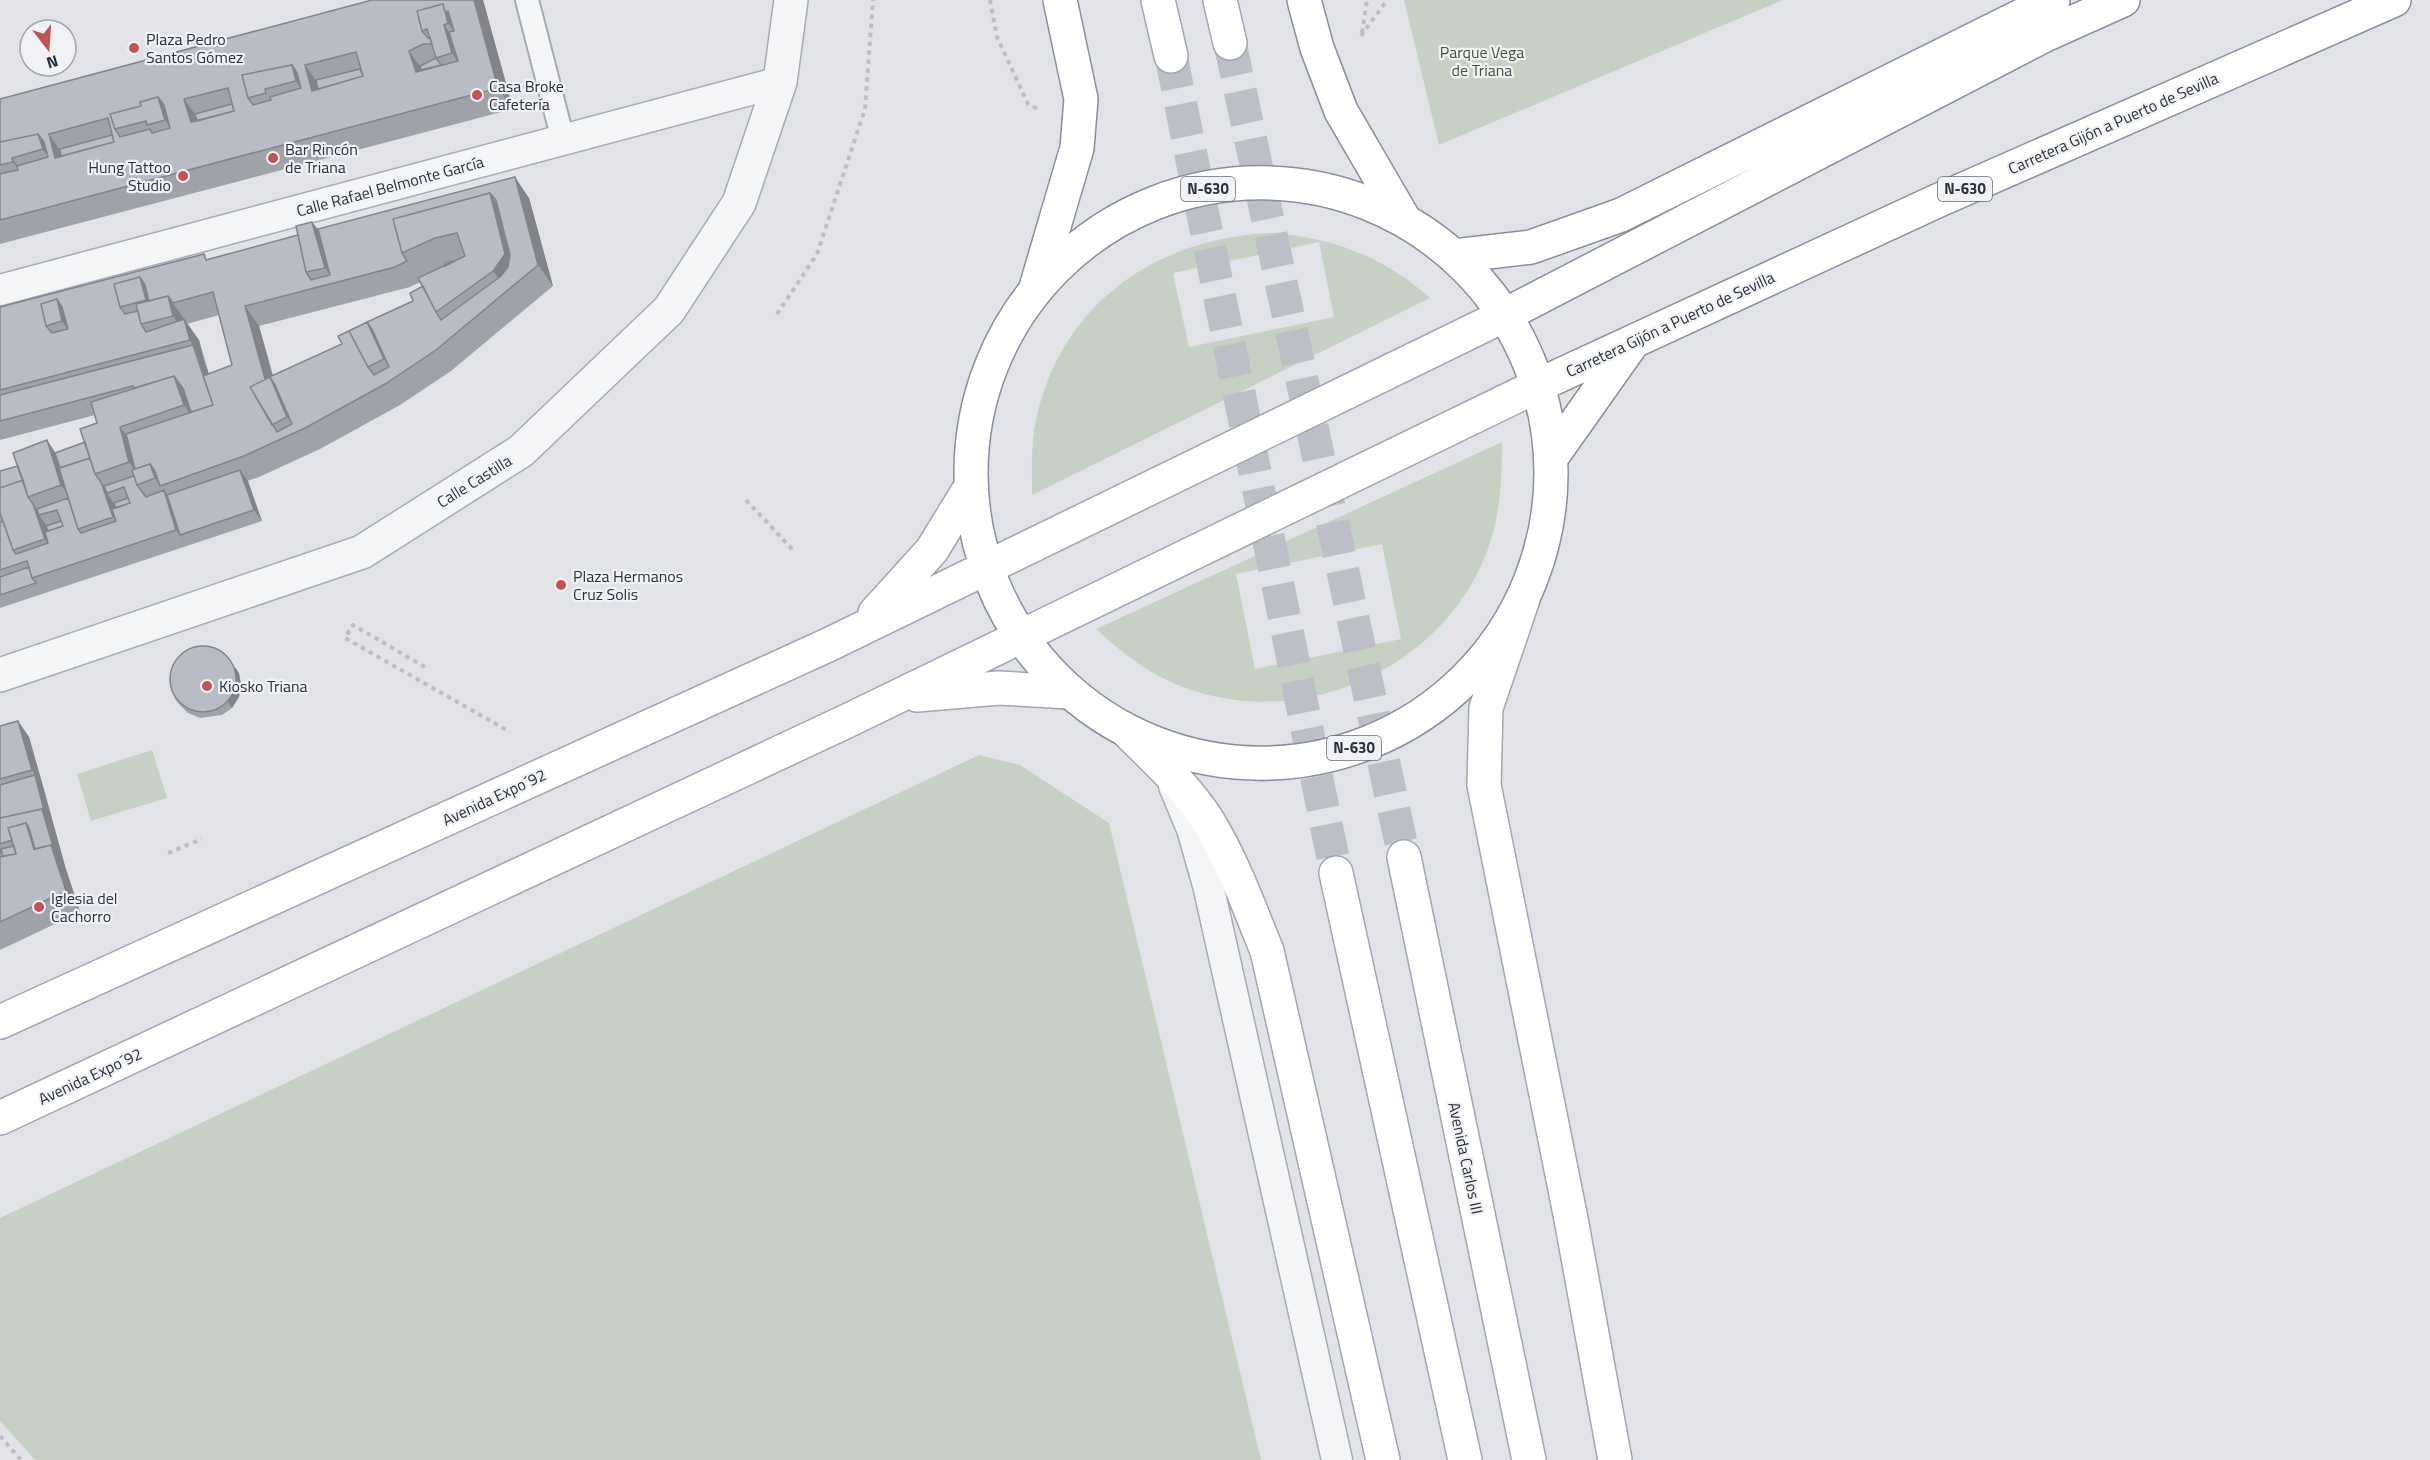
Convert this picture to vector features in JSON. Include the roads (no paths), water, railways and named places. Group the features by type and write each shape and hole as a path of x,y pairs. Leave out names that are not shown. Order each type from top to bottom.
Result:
{"main road":[{"name":"N-630","path":"1036,290 1077,148 1082,99 1060,0"},
{"path":"1158,0 1171,56"},
{"path":"1220,0 1230,43"},
{"name":"N-630","path":"1304,0 1317,48 1341,111 1405,221"},
{"path":"1454,256 1531,247 1621,215 2053,0"},
{"path":"1505,315 2045,35 2123,0"},
{"name":"Carretera Gijón a Puerto de Sevilla","path":"1020,637 1539,385 1957,192 2394,0"},
{"name":"N-630","path":"1275,183 1321,189 1364,201 1405,221 1454,256 1482,284 1505,315 1539,385 1551,458 1551,499 1542,550 1523,598 1493,648 1454,690 1407,724 1354,748 1297,761 1239,763 1182,753 1128,732 1097,714 1069,692 1042,666 1020,637 1000,603 985,567 974,528 970,489 972,435 984,383 1006,334 1036,290 1067,257 1103,230 1143,208 1197,191 1230,185 1275,183"},
{"name":"Avenida Expo´92","path":"0,1022 863,627 1505,315"},
{"name":"N-630","path":"1551,458 1634,341"},
{"path":"863,627 932,550 970,489"},
{"path":"1523,598 1486,708 1484,785 1571,1219 1615,1460"},
{"name":"Avenida Expo´92","path":"0,1118 897,697 1020,637"},
{"path":"897,697 999,688 1069,692"},
{"path":"1128,732 1168,772 1207,820 1238,878 1267,951 1383,1460"},
{"name":"Avenida Carlos III","path":"1404,857 1529,1460"},
{"path":"1336,873 1465,1460"}],"street":[{"path":"527,0 563,140"},
{"name":"Calle Castilla","path":"0,675 362,552 521,451 669,310 739,203 780,82 791,0"},
{"name":"Calle Rafael Belmonte García","path":"0,290 780,82"},
{"path":"1168,772 1192,829 1208,885 1337,1460"}],"tunnel":[{"path":"1230,43 1404,857"},
{"path":"1171,56 1336,873"}],"place":[{"name":"Plaza Pedro Santos Gómez","path":"134,48"},
{"name":"Casa Broke Cafetería","path":"477,95"},
{"name":"Bar Rincón de Triana","path":"273,158"},
{"name":"Hung Tattoo Studio","path":"183,176"},
{"name":"Plaza Hermanos Cruz Solis","path":"561,585"},
{"name":"Kiosko Triana","path":"207,686"},
{"name":"Iglesia del Cachorro","path":"39,907"}],"park label":[{"name":"Parque Vega de Triana","path":"1482,61"}]}
